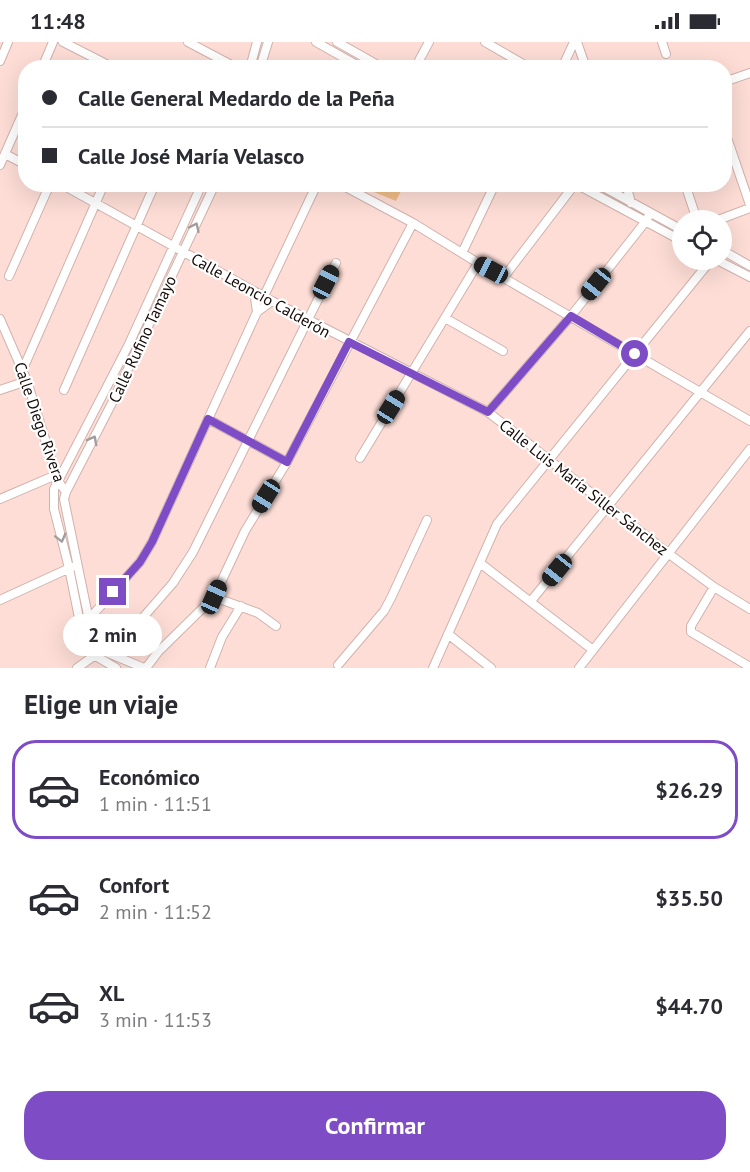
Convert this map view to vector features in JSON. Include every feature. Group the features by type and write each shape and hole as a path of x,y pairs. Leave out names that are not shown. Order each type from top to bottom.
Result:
{"street":[{"path":"0,61 8,42"},
{"path":"45,60 53,42"},
{"path":"63,42 94,60"},
{"path":"188,42 222,60"},
{"path":"252,60 257,42"},
{"path":"262,60 268,42"},
{"path":"316,42 348,60"},
{"path":"337,42 369,60"},
{"path":"419,60 429,42"},
{"path":"485,42 516,60"},
{"path":"566,60 575,42"},
{"path":"575,42 583,60"},
{"path":"662,42 666,54"},
{"path":"732,79 750,73"},
{"path":"0,165 18,124"},
{"path":"732,153 750,206 732,214"},
{"path":"5,154 18,161"},
{"path":"9,276 46,192"},
{"name":"Calle Leoncio Calderón","path":"75,192 349,342"},
{"path":"23,369 100,192"},
{"path":"64,390 152,192"},
{"name":"Calle Rufino Tamayo","path":"57,478 129,344 198,192"},
{"name":"Calle Rufino Tamayo","path":"66,492 112,403 210,192"},
{"path":"264,296 313,192"},
{"path":"357,192 413,222 478,263 750,420"},
{"path":"462,253 491,192"},
{"path":"504,277 570,192"},
{"path":"591,192 627,211 672,226"},
{"path":"613,192 632,202 672,234"},
{"path":"627,211 632,202 629,192"},
{"path":"688,192 694,210"},
{"path":"488,412 571,316 648,217"},
{"path":"98,653 145,668 158,652 214,597 245,531 287,462 413,222"},
{"path":"732,256 750,266"},
{"path":"133,629 182,569 336,263"},
{"path":"360,458 478,263"},
{"path":"732,268 750,277"},
{"path":"433,668 497,524 703,270"},
{"path":"254,291 257,312"},
{"path":"88,620 140,562 152,542 257,312 272,301"},
{"name":"Calle Diego Rivera","path":"0,318 23,369 57,478 66,492"},
{"path":"445,318 503,351"},
{"path":"531,601 750,331"},
{"name":"Calle Luis María Siller Sánchez","path":"349,342 488,412 669,554 714,587 750,609"},
{"path":"0,390 27,381"},
{"path":"208,419 287,462"},
{"path":"579,668 750,449"},
{"path":"0,499 57,478"},
{"path":"57,478 54,489 54,509 69,568 82,638 116,668"},
{"path":"66,492 65,508 79,565 88,620 98,653"},
{"path":"331,658 340,667 388,605 427,520"},
{"path":"480,563 593,650"},
{"path":"0,600 79,565"},
{"path":"714,587 690,626 690,632 750,667"},
{"path":"214,597 258,613 276,626"},
{"path":"210,668 222,637 241,606"},
{"path":"448,634 492,668"},
{"path":"77,668 98,653"}],"shaded area":[{"path":"374,192 400,192 396,201"}],"route":[{"path":"113,592 140,562 152,542 208,419 287,462 349,342 488,412 571,316 635,354"}]}
